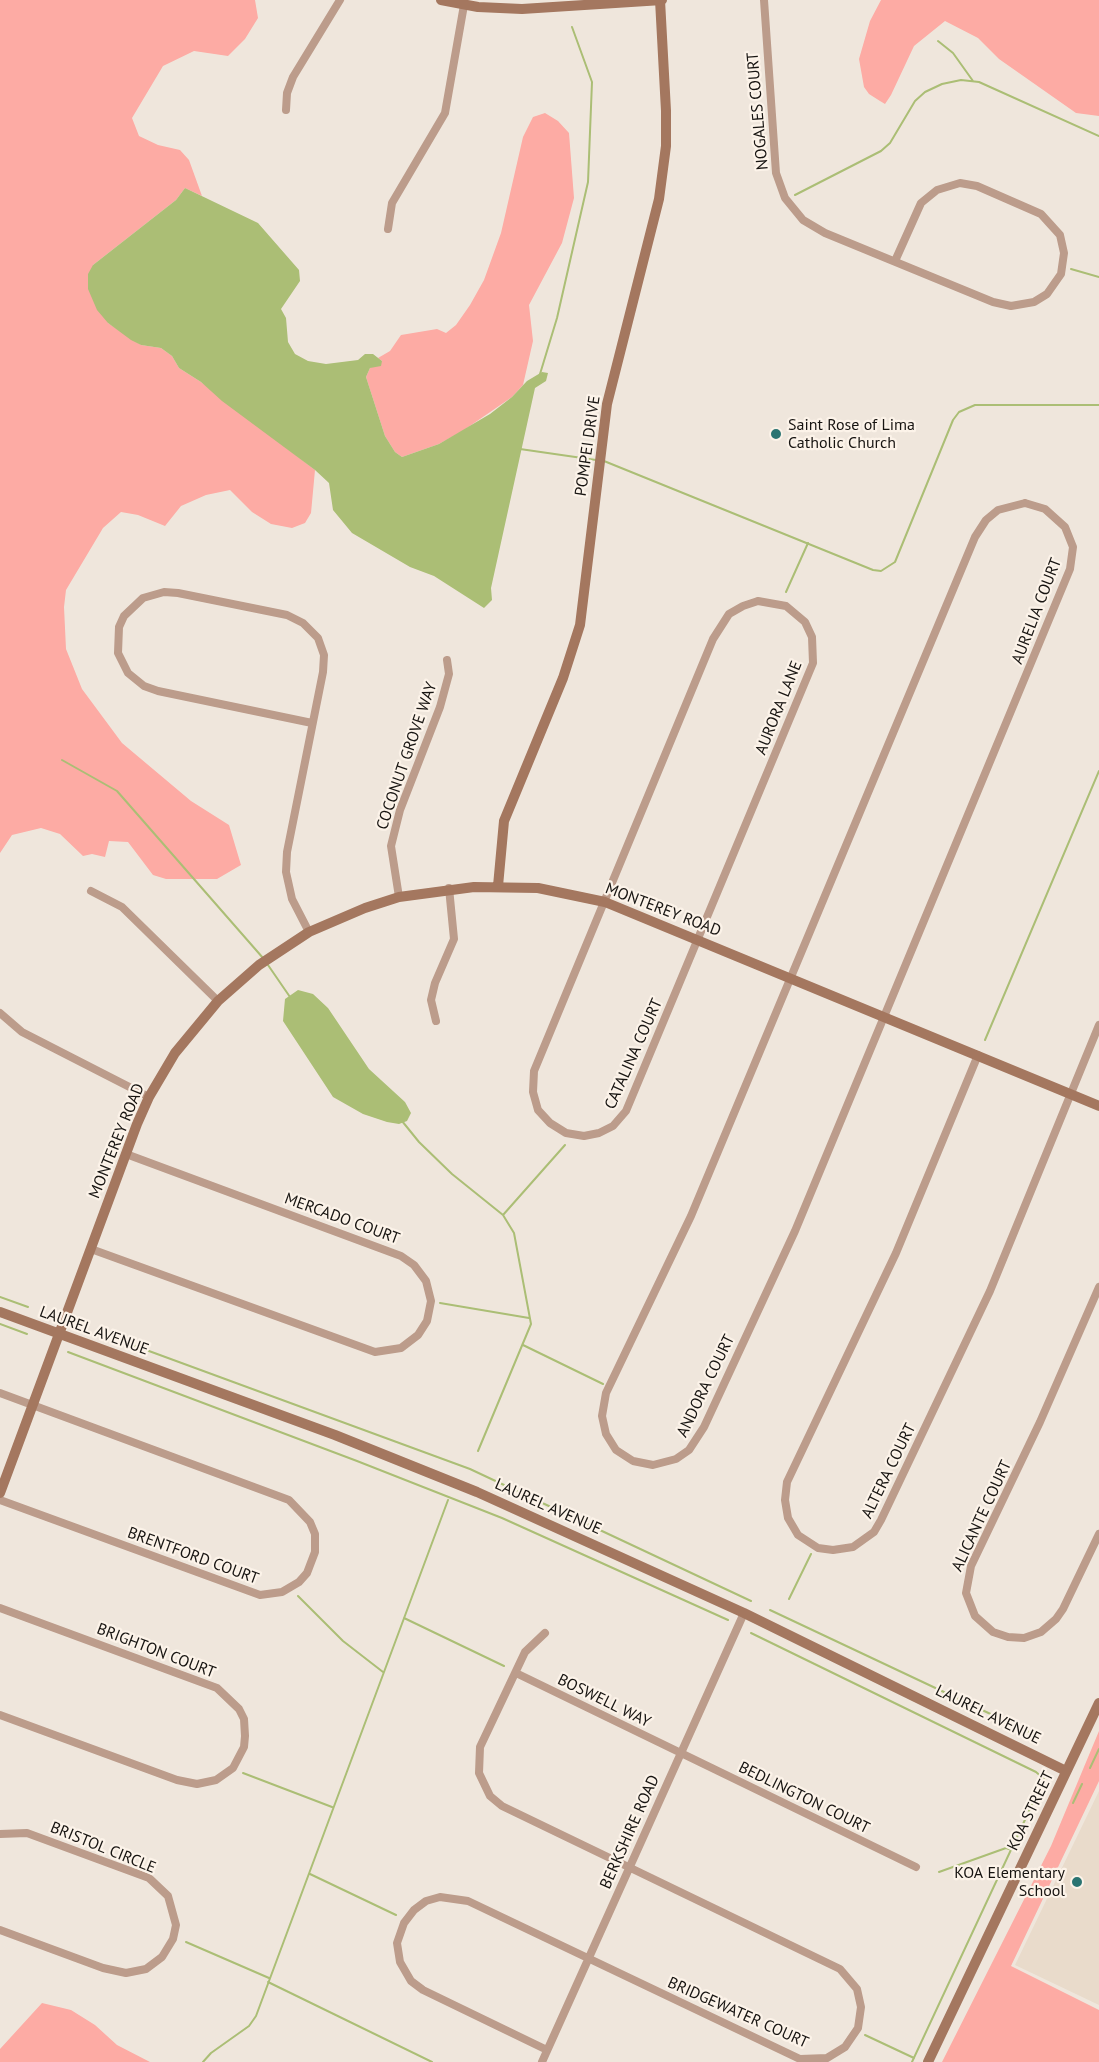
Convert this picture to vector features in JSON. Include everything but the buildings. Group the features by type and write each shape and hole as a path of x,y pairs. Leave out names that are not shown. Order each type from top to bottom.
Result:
{"street":[{"path":"286,110 287,93 294,77 340,0"},
{"path":"441,0 464,5 522,9 600,2 661,0"},
{"name":"POMPEI DRIVE","path":"498,886 501,840 507,812 566,671 580,625 601,447 610,392 651,236 663,174 666,111 661,0"},
{"name":"NOGALES COURT","path":"764,0 775,164 781,190 796,213 815,227 895,261 993,302 1018,306 1040,299 1052,288 1061,274 1064,253 1060,235 1041,214 977,186 960,183 937,189 921,203 895,261"},
{"path":"388,229 392,203 445,113 464,5"},
{"name":"AURELIA COURT","path":"792,978 980,527 993,513 1006,506 1024,503 1039,506 1057,517 1069,534 1073,547 1070,569 884,1017"},
{"path":"309,932 292,899 286,872 287,852 323,672 324,655 314,632 295,618 164,592 143,598 124,616 119,627 118,653 128,673 144,686 158,691 312,723"},
{"name":"AURORA LANE","path":"605,902 719,628 729,614 750,603 772,602 786,606 799,616 808,628 814,646 813,663 699,939"},
{"name":"COCONUT GROVE WAY","path":"399,897 391,846 400,810 440,707 449,674 447,660"},
{"name":"MONTEREY ROAD","path":"0,1493 126,1154 149,1097 175,1053 218,1001 259,965 309,932 365,908 399,897 449,888 498,886 538,888 605,902 1099,1106"},
{"path":"436,1021 431,1000 435,983 453,939 449,888"},
{"path":"91,891 122,907 218,1001"},
{"name":"CATALINA COURT","path":"605,902 533,1078 534,1100 538,1110 550,1123 566,1133 584,1136 599,1133 612,1126 623,1116 699,939"},
{"name":"ANDORA COURT","path":"792,978 691,1216 606,1393 602,1416 606,1434 616,1450 633,1461 653,1465 668,1462 689,1450 698,1437 795,1231 884,1017"},
{"path":"0,1013 22,1032 149,1097"},
{"name":"ALTERA COURT","path":"978,1055 896,1253 787,1482 785,1500 788,1518 798,1535 812,1546 827,1550 852,1547 868,1537 881,1520 990,1291 1099,1025"},
{"name":"MERCADO COURT","path":"91,1249 375,1352 401,1348 418,1335 427,1321 431,1301 426,1281 414,1265 401,1256 126,1154"},
{"name":"ALICANTE COURT","path":"1099,1287 1040,1422 971,1566 966,1593 975,1616 993,1632 1008,1637 1024,1638 1041,1632 1063,1609 1099,1534"},
{"name":"LAUREL AVENUE","path":"0,1312 335,1435 466,1488 744,1612 1066,1771"},
{"name":"BRENTFORD COURT","path":"0,1393 289,1500 307,1516 316,1541 312,1563 307,1573 291,1588 274,1594 261,1595 0,1500"},
{"name":"BRIGHTON COURT","path":"0,1608 217,1688 233,1701 244,1719 244,1747 233,1768 225,1775 207,1783 187,1783 0,1715"},
{"name":"BERKSHIRE ROAD","path":"542,2062 744,1612"},
{"name":"BRIDGEWATER COURT","path":"546,1633 525,1652 480,1747 477,1765 485,1789 502,1806 840,1969 852,1981 860,1998 861,2018 858,2028 845,2047 837,2053 818,2060 800,2059 456,1897 440,1897 426,1901 414,1910 400,1931 397,1943 399,1962 417,1986 547,2050"},
{"name":"BOSWELL WAY","path":"516,1673 680,1753"},
{"name":"KOA STREET","path":"927,2062 1099,1703"},
{"name":"BEDLINGTON COURT","path":"680,1753 916,1867"},
{"name":"BRISTOL CIRCLE","path":"0,1834 27,1833 149,1878 168,1896 176,1925 173,1940 162,1957 146,1969 126,1973 103,1968 0,1930"}],"shaded area":[{"path":"0,0 255,0 258,18 245,39 228,56 194,51 163,66 132,118 139,136 158,145 180,150 189,160 202,196 185,188 176,200 93,265 108,323 141,345 161,348 172,356 179,368 201,382 315,470 311,513 305,523 292,528 271,524 252,512 230,490 206,495 181,506 165,526 138,515 121,512 103,528 66,590 64,607 66,649 82,689 122,743 191,801 229,825 241,865 217,879 166,879 153,875 128,842 109,841 105,857 92,854 83,856 60,834 41,828 12,835 0,853"},
{"path":"881,0 1099,0 1099,116 1076,113 999,59 978,38 945,21 914,46 885,104 869,94 864,87 859,59 870,21"},
{"path":"545,113 558,121 569,133 574,198 562,243 529,305 533,341 523,385 512,397 464,430 439,444 402,457 395,452 385,436 366,377 370,368 382,361 378,358 390,351 401,335 437,329 446,333 456,325 470,305 484,280 501,233 523,137 533,117"},
{"path":"185,188 258,223 299,270 300,281 281,309 286,318 288,342 295,354 308,361 326,364 358,360 365,354 373,354 382,361 381,366 370,368 366,377 385,436 395,452 402,457 439,444 490,414 512,397 527,381 542,372 548,373 546,381 535,388 491,588 492,600 484,608 434,576 410,567 352,533 333,510 329,483 315,470 222,401 201,382 179,368 172,356 161,348 141,345 131,340 108,323 97,310 88,289 88,274 93,265 176,200"},
{"path":"298,990 313,994 328,1008 369,1069 405,1102 411,1113 407,1121 399,1124 387,1122 363,1114 333,1097 283,1021 285,999"},
{"path":"1099,1731 1099,1781 1011,1966 1099,2010 1099,2062 942,2062 1051,1846"},
{"name":"KOA Elementary School","path":"1099,1791 1099,2005 1015,1965"},
{"path":"42,2003 71,2010 95,2025 117,2045 150,2062 0,2062 0,2049"}],"waterway":[{"path":"540,374 557,318 588,182 592,82 572,27"},
{"path":"938,41 953,53 973,81"},
{"path":"795,195 881,151 890,143 915,101 925,92 942,84 961,80 979,82 1099,136"},
{"path":"1071,269 1099,277"},
{"path":"604,461 873,570 881,571 895,562 953,420 959,412 975,405 1099,405"},
{"path":"520,449 596,460"},
{"path":"786,592 808,543"},
{"path":"62,760 117,791 263,958"},
{"path":"985,1040 1099,771"},
{"path":"268,965 290,997"},
{"path":"402,1121 419,1142 452,1174 503,1215 514,1233 531,1324 478,1451"},
{"path":"503,1215 565,1145"},
{"path":"0,1297 28,1307"},
{"path":"440,1303 529,1318"},
{"path":"0,1324 27,1334"},
{"path":"77,1324 87,1328"},
{"path":"100,1333 470,1469 751,1601"},
{"path":"523,1345 603,1384"},
{"path":"68,1352 502,1518 728,1620"},
{"path":"203,2062 211,2053 249,2026 256,2016 448,1500"},
{"path":"789,1599 811,1554"},
{"path":"298,1596 343,1641 383,1672"},
{"path":"770,1610 1033,1734"},
{"path":"404,1618 504,1666"},
{"path":"751,1633 1036,1772 1044,1779 912,2062"},
{"path":"1090,1768 1099,1749"},
{"path":"243,1773 332,1807"},
{"path":"1073,1803 1082,1784"},
{"path":"939,1872 1006,1848 1012,1850"},
{"path":"310,1874 396,1915"},
{"path":"186,1942 269,1978"},
{"path":"268,1982 432,2062"},
{"path":"865,2035 914,2058"}],"place":[{"name":"Saint Rose of Lima Catholic Church","path":"776,434"},
{"name":"KOA Elementary School","path":"1077,1882"}]}
